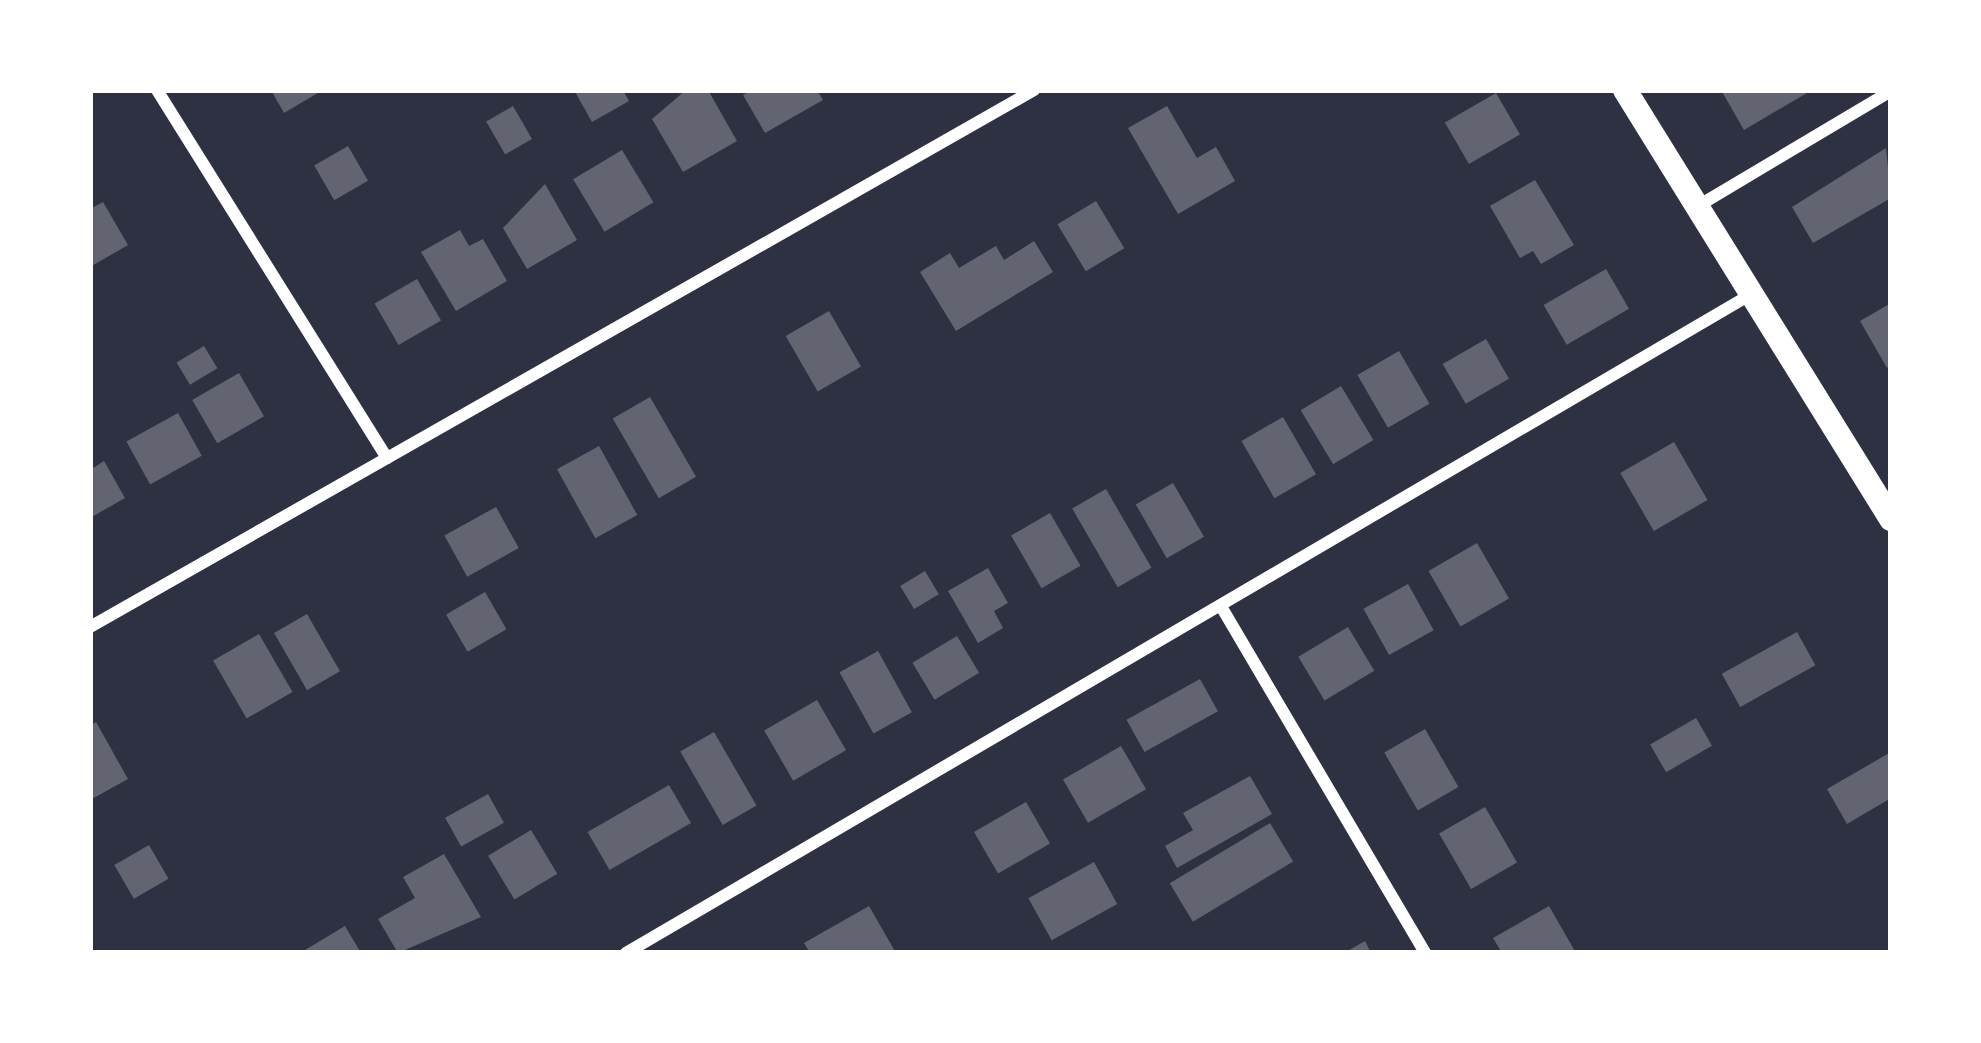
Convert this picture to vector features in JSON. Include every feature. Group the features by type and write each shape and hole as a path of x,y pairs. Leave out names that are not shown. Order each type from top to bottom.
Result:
{"main road":[{"path":"1625,90 1891,519"}],"street":[{"path":"157,90 387,458"},
{"path":"90,627 1034,90"},
{"path":"1697,207 1891,91"},
{"path":"626,953 1750,295"},
{"path":"1222,608 1425,953"}],"building":[{"path":"271,90 323,90 284,113"},
{"path":"574,90 623,90 629,101 592,122"},
{"path":"686,90 708,90 737,141 683,172 652,119"},
{"path":"752,90 817,90 823,100 765,133 743,95"},
{"path":"1721,90 1812,90 1744,130"},
{"path":"1496,93 1520,135 1469,164 1445,122"},
{"path":"513,106 532,139 505,154 486,122"},
{"path":"1167,106 1197,158 1216,147 1235,181 1178,214 1128,128"},
{"path":"348,146 368,181 334,200 314,166"},
{"path":"1886,148 1891,198 1813,243 1792,207"},
{"path":"622,150 653,202 605,232 573,179"},
{"path":"1535,180 1574,245 1541,264 1533,251 1520,258 1490,206"},
{"path":"545,184 577,240 527,269 503,228"},
{"path":"1096,201 1124,248 1086,271 1057,224"},
{"path":"103,202 128,245 90,267 90,209"},
{"path":"460,230 469,246 483,239 507,281 456,311 421,252"},
{"path":"1034,241 1053,272 956,331 920,272 950,253 959,268 996,246 1004,260"},
{"path":"1606,269 1629,309 1567,345 1544,305"},
{"path":"417,279 441,321 399,345 375,304"},
{"path":"1891,303 1891,365 1887,368 1860,321"},
{"path":"829,311 861,366 818,391 786,336"},
{"path":"1486,339 1509,379 1466,404 1443,364"},
{"path":"204,346 217,368 190,385 177,362"},
{"path":"1399,351 1430,404 1388,428 1357,375"},
{"path":"239,373 264,416 217,443 192,400"},
{"path":"1341,386 1373,440 1333,464 1301,410"},
{"path":"650,397 696,477 659,498 613,418"},
{"path":"178,413 202,456 150,484 126,442"},
{"path":"1283,417 1316,474 1274,498 1241,441"},
{"path":"1674,442 1708,500 1654,531 1620,473"},
{"path":"599,446 637,515 595,538 557,469"},
{"path":"104,461 125,498 90,518 90,470"},
{"path":"1173,483 1204,537 1167,558 1136,504"},
{"path":"1106,489 1152,568 1118,587 1072,508"},
{"path":"496,507 519,548 467,577 444,536"},
{"path":"1050,513 1080,566 1042,588 1011,536"},
{"path":"1477,543 1509,598 1461,626 1429,571"},
{"path":"988,568 1008,603 994,611 1003,628 978,643 948,591"},
{"path":"925,571 939,594 914,609 900,586"},
{"path":"1408,584 1434,630 1389,655 1363,609"},
{"path":"485,592 507,629 468,652 446,614"},
{"path":"307,614 340,671 307,690 274,633"},
{"path":"1348,627 1374,671 1325,701 1298,657"},
{"path":"1797,632 1815,665 1740,707 1722,674"},
{"path":"259,634 292,692 247,719 213,660"},
{"path":"957,636 979,673 935,700 912,663"},
{"path":"878,651 912,712 873,734 840,672"},
{"path":"1200,679 1218,711 1144,752 1127,720"},
{"path":"817,700 846,750 793,781 764,730"},
{"path":"1696,718 1712,746 1666,772 1650,745"},
{"path":"96,722 128,779 90,800 90,726"},
{"path":"1425,729 1458,787 1418,811 1384,752"},
{"path":"714,732 757,806 723,825 680,752"},
{"path":"1121,746 1146,789 1088,823 1063,780"},
{"path":"1891,752 1891,798 1847,824 1827,789"},
{"path":"1250,776 1272,814 1177,868 1165,846 1193,830 1183,813"},
{"path":"669,785 691,823 610,870 588,832"},
{"path":"488,794 504,823 461,847 445,818"},
{"path":"1026,802 1050,844 998,874 974,832"},
{"path":"1485,807 1517,862 1471,889 1439,834"},
{"path":"1270,823 1293,862 1193,922 1170,883"},
{"path":"531,830 557,874 514,899 488,856"},
{"path":"149,845 168,879 134,899 114,865"},
{"path":"444,854 481,917 398,953 378,919 415,898 403,877"},
{"path":"1094,862 1117,904 1052,940 1028,898"},
{"path":"869,906 896,953 810,953 804,943"},
{"path":"1549,906 1576,953 1502,953 1493,938"},
{"path":"345,926 361,953 306,953 305,950"},
{"path":"1365,941 1371,953 1344,953"}]}
